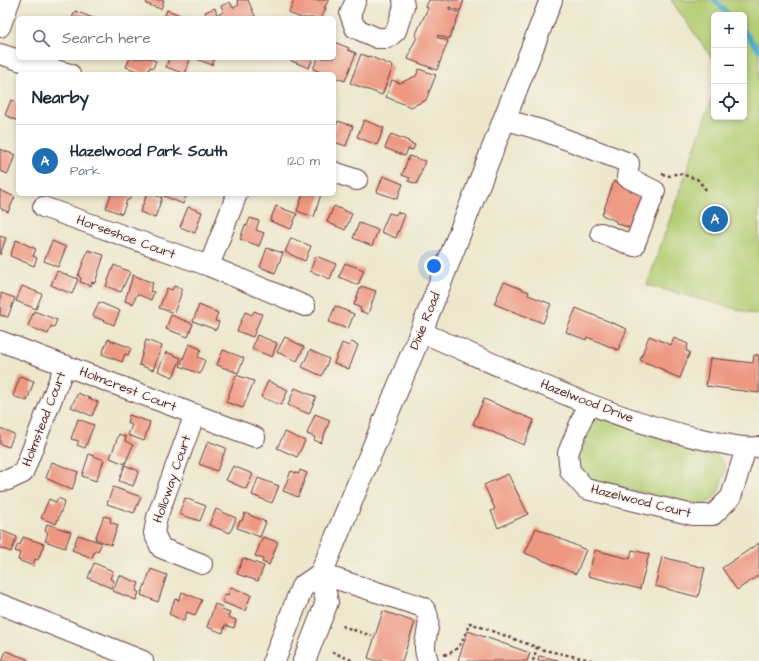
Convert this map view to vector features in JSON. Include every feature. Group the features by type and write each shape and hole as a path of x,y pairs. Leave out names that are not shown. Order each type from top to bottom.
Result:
{"main road":[{"name":"Dixie Road","path":"320,574 421,332 551,0"},
{"path":"274,661 302,587 320,574 327,602 304,661"}],"street":[{"path":"0,27 10,0"},
{"path":"356,0 350,14 355,28 377,38 388,38 396,31 404,6 403,0"},
{"path":"0,54 16,59"},
{"path":"19,60 62,72"},
{"path":"504,119 541,130 629,163 627,177 655,191 634,246 601,233"},
{"path":"336,173 357,180"},
{"path":"209,266 236,196"},
{"name":"Horseshoe Court","path":"43,207 209,266 305,306"},
{"name":"Hazelwood Drive","path":"421,332 588,404 679,433 752,447"},
{"name":"Holmcrest Court","path":"0,341 255,437"},
{"name":"Holmstead Court","path":"0,481 8,480 23,473 65,365"},
{"name":"Hazelwood Court","path":"588,404 568,453 570,470 586,489 693,515 713,515 731,498 752,447"},
{"name":"Holloway Court","path":"196,414 157,517 154,533 161,548 202,564"},
{"path":"320,574 423,607 428,613 429,620 424,650 428,661"},
{"path":"0,604 143,661"}],"path":[{"path":"656,172 670,176 678,173 697,179 707,190"},
{"path":"428,661 452,653 459,648 470,623 537,647 595,661"},
{"path":"342,626 372,636"},
{"path":"533,661 537,647"},
{"path":"332,652 354,661"}],"green space":[{"path":"671,0 759,0 759,314 647,285 711,101 711,120 747,120 747,12 711,12 711,57"},
{"path":"604,418 713,452 722,460 725,468 725,473 715,497 704,504 698,505 592,481 580,468 578,461 588,430 593,422"}],"building":[{"path":"148,0 164,0 161,9 146,4"},
{"path":"237,0 248,0 255,16 206,16 205,12 215,8 217,15 224,12 221,6 230,2 233,8 239,5"},
{"path":"294,0 329,0 324,8 326,8 322,16 296,16 289,13"},
{"path":"429,0 464,0 460,11 449,7 449,9 460,13 449,39 438,35 437,37 448,41 437,70 408,59 417,37 415,36 428,8 426,7"},
{"path":"167,10 183,16 165,16"},
{"path":"75,11 88,16 73,16"},
{"path":"336,43 349,48 348,50 356,53 345,81 336,78 336,72 321,72 313,69 317,60 336,60"},
{"path":"361,54 393,66 382,95 350,83"},
{"path":"129,60 156,61 153,68 150,67 148,72 140,72 126,67"},
{"path":"168,60 190,60 186,72 180,72 166,67"},
{"path":"199,60 214,60 212,65"},
{"path":"289,60 312,60 309,68"},
{"path":"419,69 436,75 426,100 411,107 386,97 392,80 400,83 416,76"},
{"path":"11,100 16,101 16,120 5,115"},
{"path":"364,120 384,128 377,145 357,137"},
{"path":"338,121 353,126 346,146 336,143 336,126"},
{"path":"391,134 415,145 413,150 408,149 405,156 385,148"},
{"path":"0,149 15,155 8,174 0,171"},
{"path":"409,156 425,161 417,184 408,181 410,178 402,175"},
{"path":"383,176 403,184 397,199 377,192"},
{"path":"614,181 647,191 633,229 616,223 616,221 602,215"},
{"path":"0,190 15,197 8,212 0,208"},
{"path":"110,196 131,196 129,200 127,200 122,214 106,208"},
{"path":"146,196 157,196 162,198 155,218 140,212"},
{"path":"164,196 186,196 183,204"},
{"path":"302,196 320,196 314,217 297,211"},
{"path":"276,206 297,214 291,229 270,221"},
{"path":"334,206 352,214 345,230 327,222"},
{"path":"188,207 202,212 195,233 180,227"},
{"path":"397,212 405,215 396,238 381,232 389,213 396,215"},
{"path":"250,218 259,221 256,230 264,233 259,246 240,239 245,225 247,226"},
{"path":"359,223 378,230 372,246 353,238"},
{"path":"0,236 6,238 0,255"},
{"path":"291,238 311,246 305,261 285,252"},
{"path":"16,240 36,249 33,256 37,258 34,266 10,256"},
{"path":"52,241 66,247 58,267 44,261"},
{"path":"267,248 283,253 275,273 260,267"},
{"path":"88,250 104,255 95,283 92,282 91,286 80,282 81,278 78,276"},
{"path":"316,256 336,264 330,279 310,271"},
{"path":"345,263 364,270 358,285 339,277"},
{"path":"114,265 130,272 121,292 106,286"},
{"path":"57,271 78,279 72,294 51,285"},
{"path":"133,275 153,283 150,291 154,292 151,300 137,294 133,304 125,301"},
{"path":"504,282 529,292 528,295 551,304 543,323 494,304"},
{"path":"22,286 42,294 36,309 16,301"},
{"path":"174,286 182,289 174,313 159,308 167,288 172,290"},
{"path":"361,286 376,291 368,314 360,311 361,308 354,305"},
{"path":"1,293 15,298 8,317 0,315"},
{"path":"99,302 120,311 114,325 93,316"},
{"path":"199,305 218,313 215,321 219,322 216,330 193,321"},
{"path":"335,306 354,314 348,329 329,322"},
{"path":"576,308 627,329 618,350 587,337 586,340 566,332"},
{"path":"34,311 57,320 54,327 51,326 48,334 28,326"},
{"path":"254,311 262,314 253,337 237,331 245,312 252,315"},
{"path":"171,315 193,324 188,337 166,329"},
{"path":"257,335 277,343 272,357 252,349"},
{"path":"649,336 671,345 674,338 688,344 686,351 690,352 680,378 640,360"},
{"path":"285,337 304,347 297,361 277,352"},
{"path":"108,339 131,348 128,355 125,354 122,362 102,354"},
{"path":"146,340 162,346 153,370 139,365"},
{"path":"351,342 358,345 349,369 334,363 342,343 349,346"},
{"path":"189,344 201,349 198,357 205,360 200,374 180,366"},
{"path":"223,350 244,358 238,373 217,365"},
{"path":"310,350 329,359 322,376 302,367"},
{"path":"166,352 181,358 173,377 158,371"},
{"path":"754,355 759,355 759,393 706,386 710,358 753,363"},
{"path":"236,375 254,381 243,408 226,402"},
{"path":"20,376 34,381 27,401 13,396"},
{"path":"268,381 288,390 281,405 261,397"},
{"path":"295,388 316,397 309,414 288,405"},
{"path":"78,393 98,402 92,416 71,407"},
{"path":"484,399 534,420 524,445 473,424"},
{"path":"315,414 330,420 321,443 314,440 315,437 307,434"},
{"path":"129,415 150,422 144,441 128,435 132,425 127,423"},
{"path":"78,419 94,425 85,448 77,445 79,441 71,439"},
{"path":"0,428 14,434 9,447 0,444"},
{"path":"285,432 305,441 297,457 277,448"},
{"path":"119,434 126,437 125,441 133,445 125,464 110,458"},
{"path":"208,441 226,448 217,471 199,464"},
{"path":"89,454 104,460 96,481 82,476"},
{"path":"52,462 78,472 72,490 46,478"},
{"path":"125,465 139,471 133,486 119,481"},
{"path":"233,466 253,474 246,489 226,480"},
{"path":"300,470 307,473 298,497 283,491 291,471 299,474"},
{"path":"508,474 528,514 498,528 491,511 495,509 484,485"},
{"path":"258,478 279,486 272,503 252,495"},
{"path":"113,487 141,497 134,513 107,504"},
{"path":"58,498 65,501 56,524 41,518 49,499 56,502"},
{"path":"185,498 206,506 200,521 179,514"},
{"path":"216,509 236,518 230,533 209,525"},
{"path":"245,513 266,522 260,537 237,528"},
{"path":"104,516 111,518 110,522 118,525 111,545 95,539"},
{"path":"47,524 71,532 65,548 45,541 48,533 45,531"},
{"path":"536,528 586,550 576,574 525,553"},
{"path":"0,530 17,537 11,552 0,548"},
{"path":"78,535 102,543 98,551 95,550 92,558 72,550"},
{"path":"23,537 44,544 38,560 35,559 33,566 18,560 20,553 15,551 18,544 20,545"},
{"path":"263,537 278,542 269,565 262,562 263,559 255,556"},
{"path":"759,543 759,575 737,590 722,568"},
{"path":"595,550 630,559 632,550 649,554 640,589 588,576"},
{"path":"662,557 705,568 698,597 655,586"},
{"path":"243,558 264,566 258,581 237,574"},
{"path":"94,563 113,571 110,579 114,580 111,588 88,578"},
{"path":"151,569 167,575 158,602 141,595"},
{"path":"119,575 139,583 136,591 139,592 136,600 113,591"},
{"path":"231,587 251,595 245,611 222,602 225,594 228,595"},
{"path":"182,592 202,600 195,615 187,612 184,621 169,614 175,599 179,600"},
{"path":"215,604 223,607 222,610 230,613 228,617 236,620 234,628 225,625 223,633 207,627"},
{"path":"383,611 415,622 402,661 378,661 368,658"},
{"path":"468,631 530,653 527,661 458,660"},
{"path":"6,651 27,659 27,661 2,661"},
{"path":"539,656 558,660 558,661 538,661"}],"waterway":[{"path":"714,0 726,12"},
{"path":"747,35 759,50"}],"place":[{"name":"Hazelwood Park South","path":"715,219"}]}
